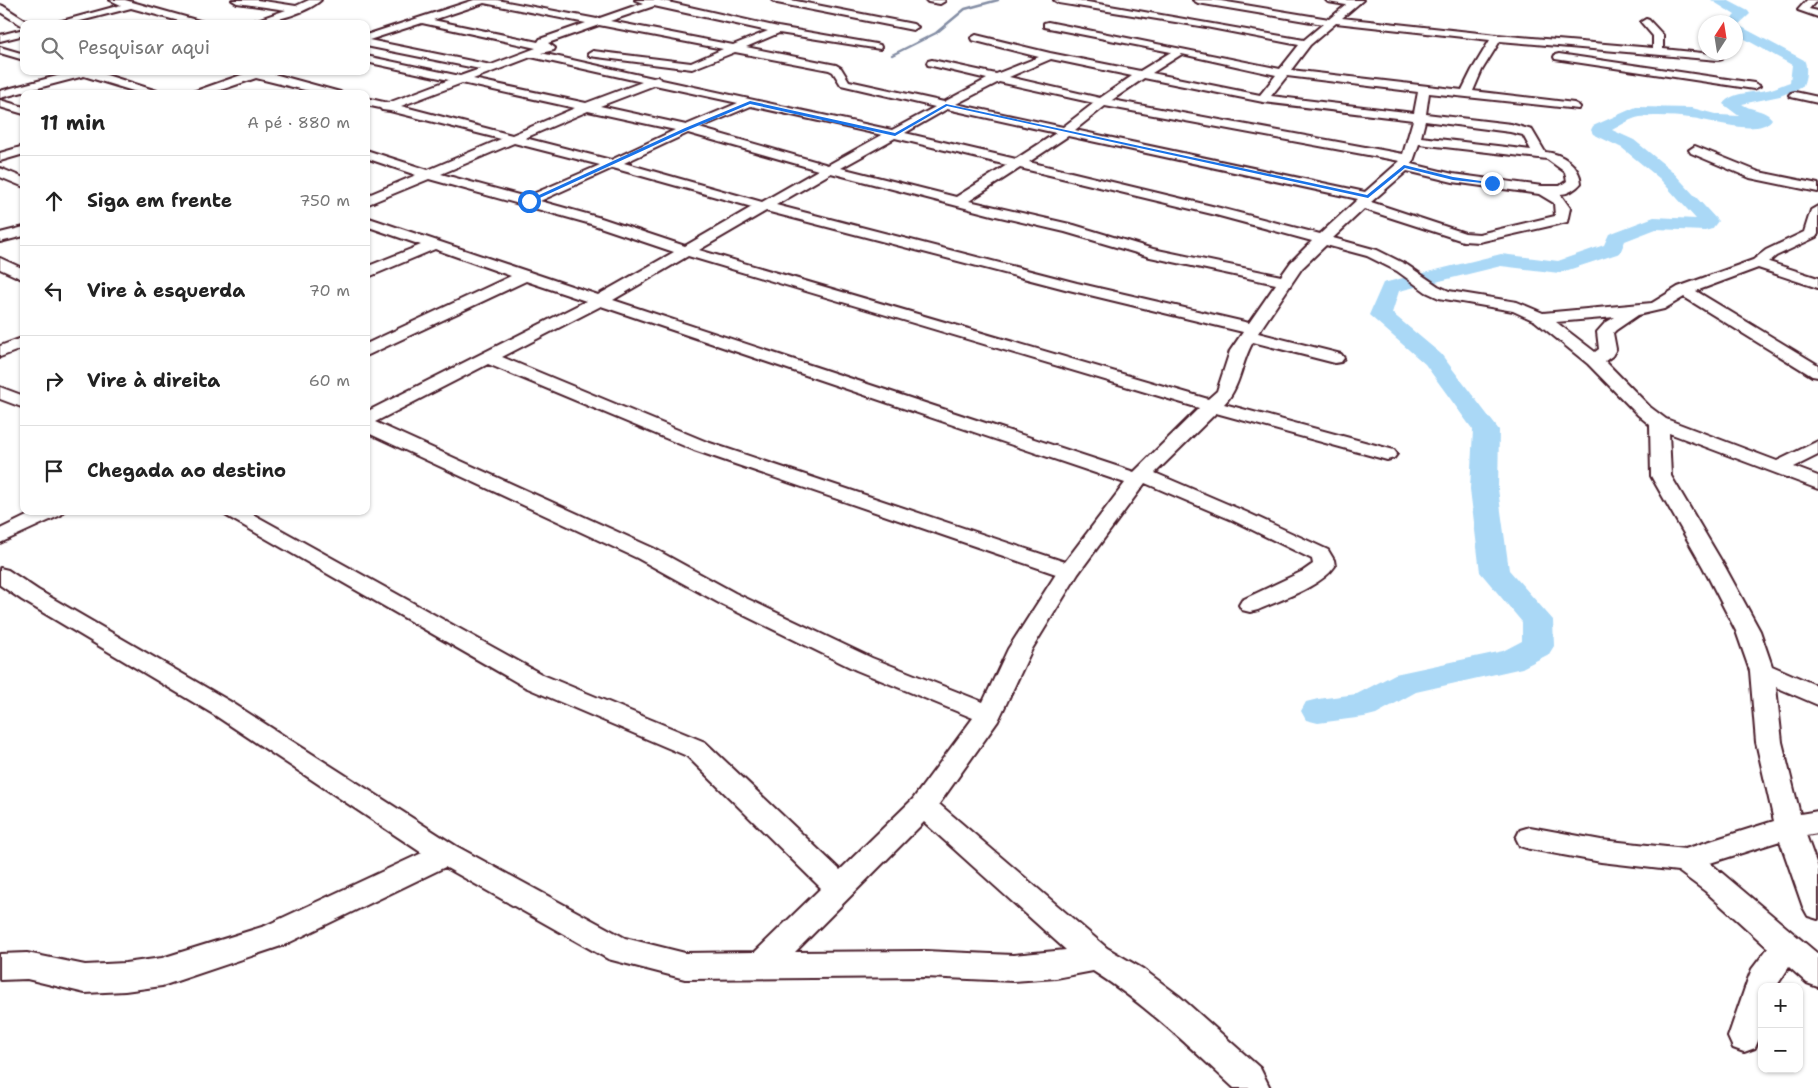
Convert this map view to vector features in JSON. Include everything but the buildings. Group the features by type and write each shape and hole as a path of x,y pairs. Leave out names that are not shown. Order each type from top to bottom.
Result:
{"street":[{"path":"114,0 130,6 187,20"},
{"path":"237,0 298,9"},
{"path":"264,20 298,9 316,0"},
{"path":"370,37 483,0 835,68 845,83 1364,200 1463,238 1478,238 1562,219 1564,214 1562,203 1554,195 1542,190"},
{"path":"640,0 659,2 778,30 876,47"},
{"path":"777,0 913,27"},
{"path":"1060,0 1306,43"},
{"path":"1198,0 1333,21 1497,38 1698,55"},
{"path":"1331,0 1356,2"},
{"path":"1812,0 1803,10 1816,16"},
{"path":"370,113 530,54 544,45 595,22 659,2"},
{"path":"1263,99 1306,43 1356,2"},
{"path":"72,20 130,6"},
{"path":"0,8 20,20"},
{"path":"824,18 840,12"},
{"path":"421,20 564,50"},
{"path":"1646,22 1658,35 1658,52"},
{"path":"790,32 809,25"},
{"path":"1048,25 1284,72 1574,108"},
{"path":"370,199 586,108 778,30"},
{"path":"0,38 20,33"},
{"path":"976,38 1050,56 1263,99 1519,130 1528,133 1540,154"},
{"path":"1466,94 1477,70 1497,38"},
{"path":"370,44 492,68"},
{"path":"1553,67 1565,44"},
{"path":"0,50 20,55"},
{"path":"960,201 1065,132 1141,75 1180,51"},
{"path":"584,52 692,66"},
{"path":"530,54 895,134 1216,211 1372,253 1444,295 1517,307 1541,318 1594,360 1644,411 1659,423 1818,482"},
{"path":"370,417 601,300 829,169 946,105 997,78 1050,56"},
{"path":"1559,57 1754,86"},
{"path":"370,60 687,129 829,169 960,201 996,212 1069,228 1150,253 1285,281"},
{"path":"932,63 1103,102 1406,162 1453,178 1542,190 1566,189 1574,183 1574,179 1565,164 1550,156 1414,140"},
{"path":"0,95 74,75"},
{"path":"95,75 143,90"},
{"path":"209,90 254,75"},
{"path":"267,75 322,90"},
{"path":"761,966 923,806 989,715 1020,649 1069,571 1139,477 1225,393 1239,351 1296,265 1406,162 1414,140 1424,90"},
{"path":"1795,95 1818,100"},
{"path":"529,201 750,102"},
{"path":"0,103 20,109"},
{"path":"370,103 612,164 1250,332 1334,358"},
{"path":"1695,150 1755,175 1818,188"},
{"path":"0,157 20,151"},
{"path":"370,155 430,175 529,201 686,251 1212,406 1387,454"},
{"path":"0,172 20,181"},
{"path":"1541,318 1633,311 1658,306 1684,290 1758,264 1771,253 1811,234 1818,210"},
{"path":"370,222 734,347 1139,477 1239,516 1320,555 1324,560 1324,566 1311,576 1250,605"},
{"path":"0,238 20,231"},
{"path":"1796,241 1818,246"},
{"path":"370,271 435,244"},
{"path":"0,263 20,273"},
{"path":"1758,264 1818,283"},
{"path":"370,350 523,276"},
{"path":"1684,290 1818,372"},
{"path":"1594,360 1608,351 1609,347 1605,332 1608,327 1623,320 1633,311"},
{"path":"0,352 20,344"},
{"path":"489,358 585,400 730,457 1021,553 1069,571"},
{"path":"0,392 20,402"},
{"path":"1659,423 1661,476 1714,567 1748,631 1762,671 1769,742 1788,828 1818,907"},
{"path":"370,427 646,554 727,598 864,664 989,715"},
{"path":"1779,467 1818,447"},
{"path":"0,537 46,515"},
{"path":"239,515 322,564 534,681 696,749 840,888"},
{"path":"0,575 30,596 222,708 446,854 619,950 685,966 925,964 1013,968 1056,965 1096,957"},
{"path":"1762,671 1818,696"},
{"path":"923,806 1096,957 1132,979 1168,1006 1248,1079 1253,1088"},
{"path":"1530,838 1601,851 1685,860 1788,828 1818,822"},
{"path":"0,967 27,966 85,979 125,977 162,972 273,936 446,854"},
{"path":"1685,860 1715,883 1818,973"},
{"path":"1744,1037 1763,979 1787,946"}],"waterway":[{"path":"892,55 936,33 965,9 998,0"},
{"path":"1717,0 1742,15"},
{"path":"1318,711 1364,705 1407,682 1511,660 1538,646 1538,620 1495,572 1484,489 1486,430 1433,359 1380,315 1390,287 1501,260 1559,267 1613,249 1616,238 1654,223 1705,225 1708,221 1665,174 1628,144 1599,130 1636,112 1692,113 1719,120 1754,122 1764,119 1760,116 1746,114 1731,104 1739,100 1775,93 1797,84 1799,63 1743,33"}],"route":[{"path":"529,201 750,102 895,134 946,105 1368,197 1404,166 1441,176 1492,183"}]}
